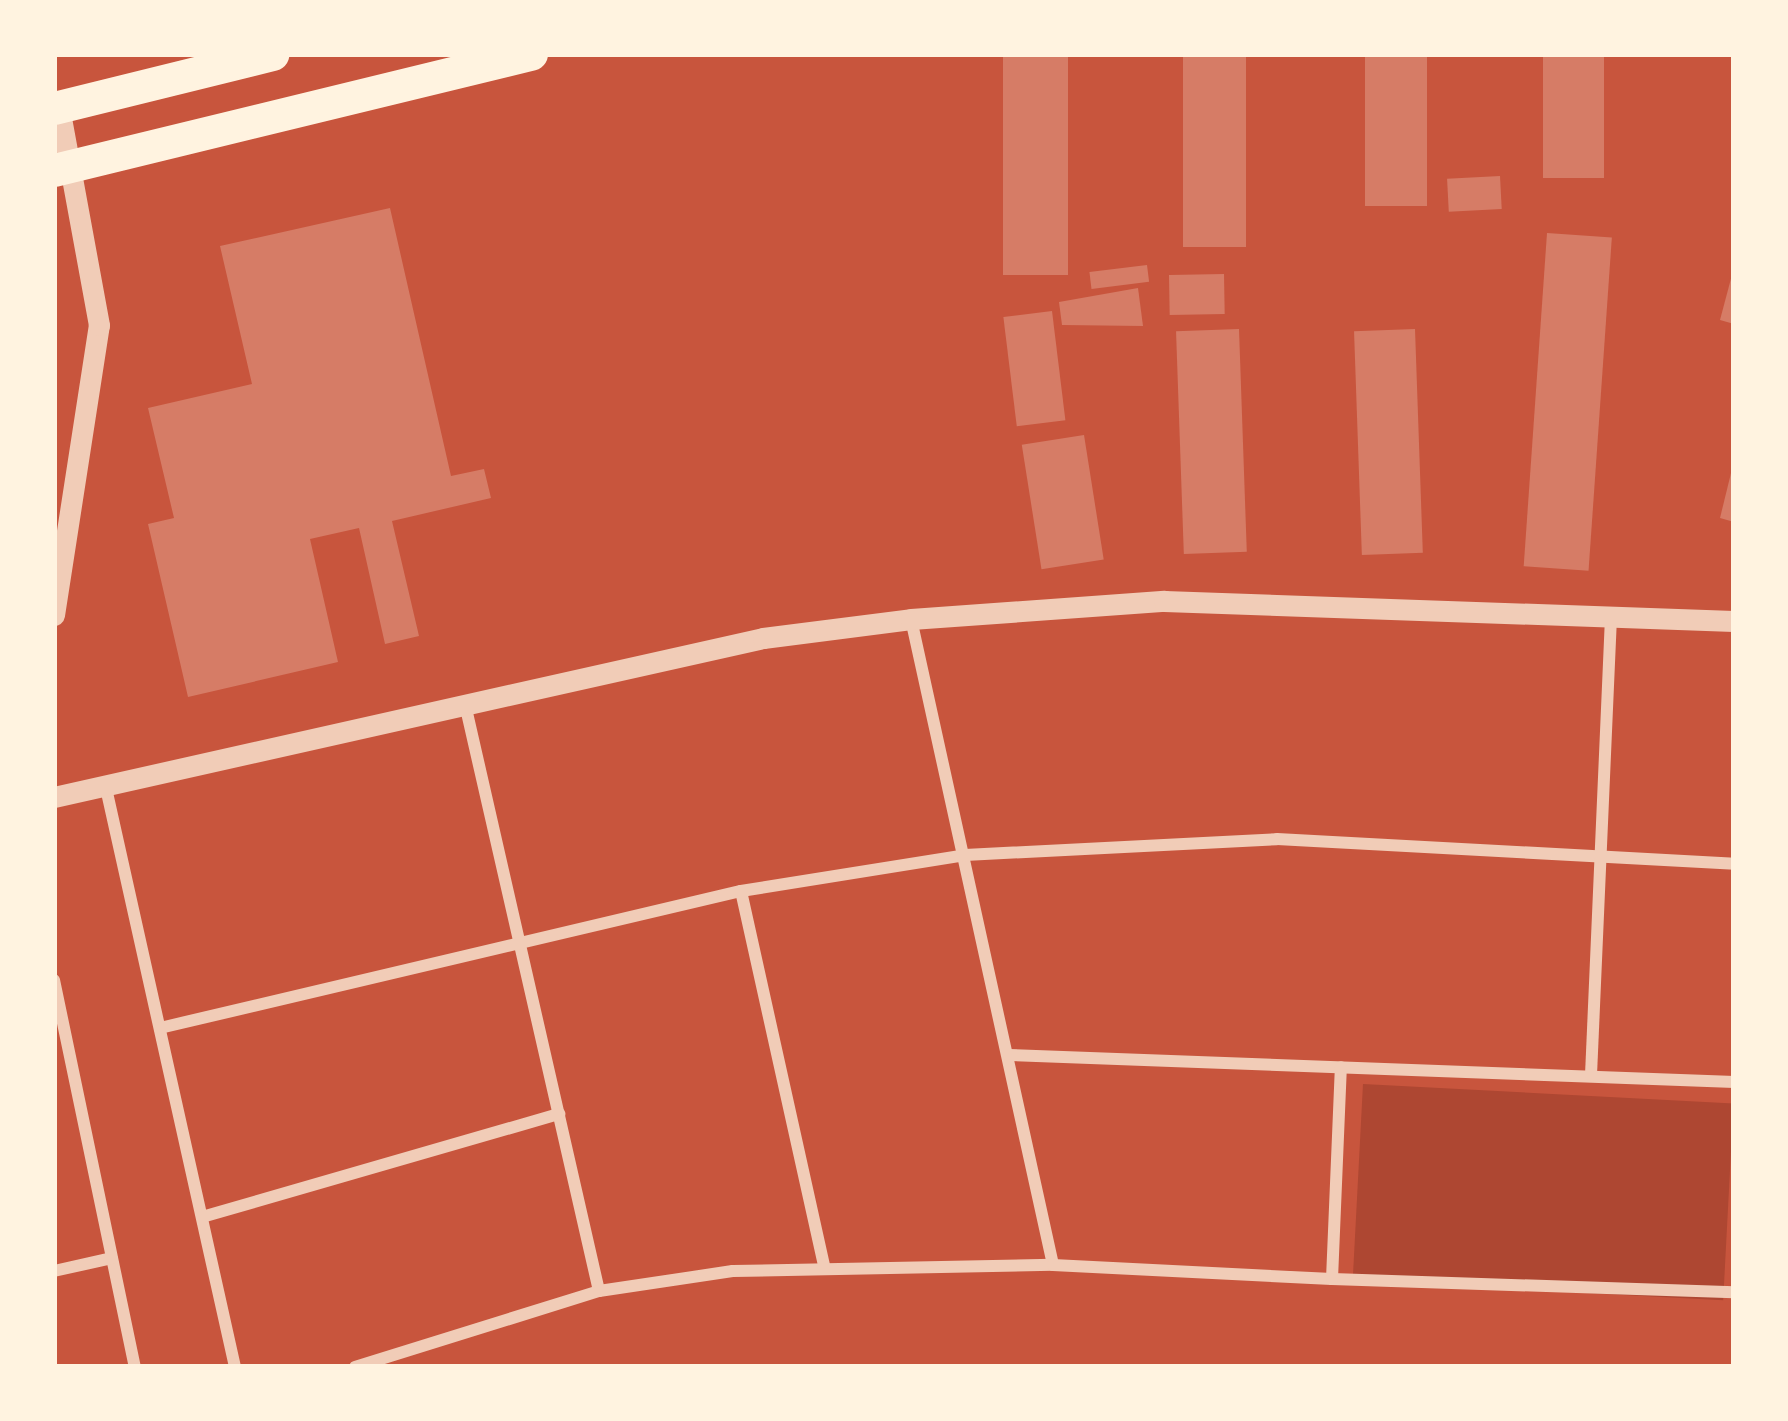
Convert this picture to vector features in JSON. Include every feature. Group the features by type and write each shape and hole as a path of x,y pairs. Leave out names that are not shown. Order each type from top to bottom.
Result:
{"highway":[{"path":"57,107 272,54"},
{"path":"63,168 531,54"}],"street":[{"path":"54,615 99,325 63,168 57,107"},
{"path":"54,787 54,797 106,788 763,638 1086,601 1734,621"},
{"path":"1591,1075 1611,615"},
{"path":"911,619 1053,1265"},
{"path":"465,704 599,1291"},
{"path":"106,788 235,1367"},
{"path":"160,1028 741,891 965,855 1276,839 1734,864"},
{"path":"741,891 824,1266"},
{"path":"54,980 61,1045 135,1367"},
{"path":"1009,1055 1734,1082"},
{"path":"1332,1279 1341,1067"},
{"path":"202,1217 559,1114"},
{"path":"54,1271 112,1258"},
{"path":"355,1367 599,1291 824,1266 1053,1265 1734,1292"}],"shaded area":[{"path":"1363,1084 1733,1103 1723,1300 1353,1281"}],"building":[{"path":"1003,54 1068,54 1068,275 1003,275"},
{"path":"1183,54 1246,54 1246,247 1183,247"},
{"path":"1365,54 1427,54 1427,206 1365,206"},
{"path":"1543,54 1604,54 1604,178 1543,178"},
{"path":"1500,176 1502,209 1449,212 1447,179"},
{"path":"390,208 451,476 484,469 491,498 392,521 419,636 385,644 359,528 310,539 338,662 188,697 148,524 174,518 148,408 252,384 220,246"},
{"path":"1547,233 1612,238 1589,571 1524,566"},
{"path":"1147,265 1149,282 1092,289 1089,272"},
{"path":"1734,271 1734,324 1720,320"},
{"path":"1224,274 1225,314 1170,315 1169,275"},
{"path":"1138,288 1143,326 1062,325 1059,302"},
{"path":"1052,311 1065,420 1017,426 1003,317"},
{"path":"1239,329 1247,552 1184,554 1176,331"},
{"path":"1415,329 1423,553 1362,555 1354,331"},
{"path":"1084,435 1104,559 1041,569 1022,445"},
{"path":"1734,469 1734,522 1720,518"}]}
